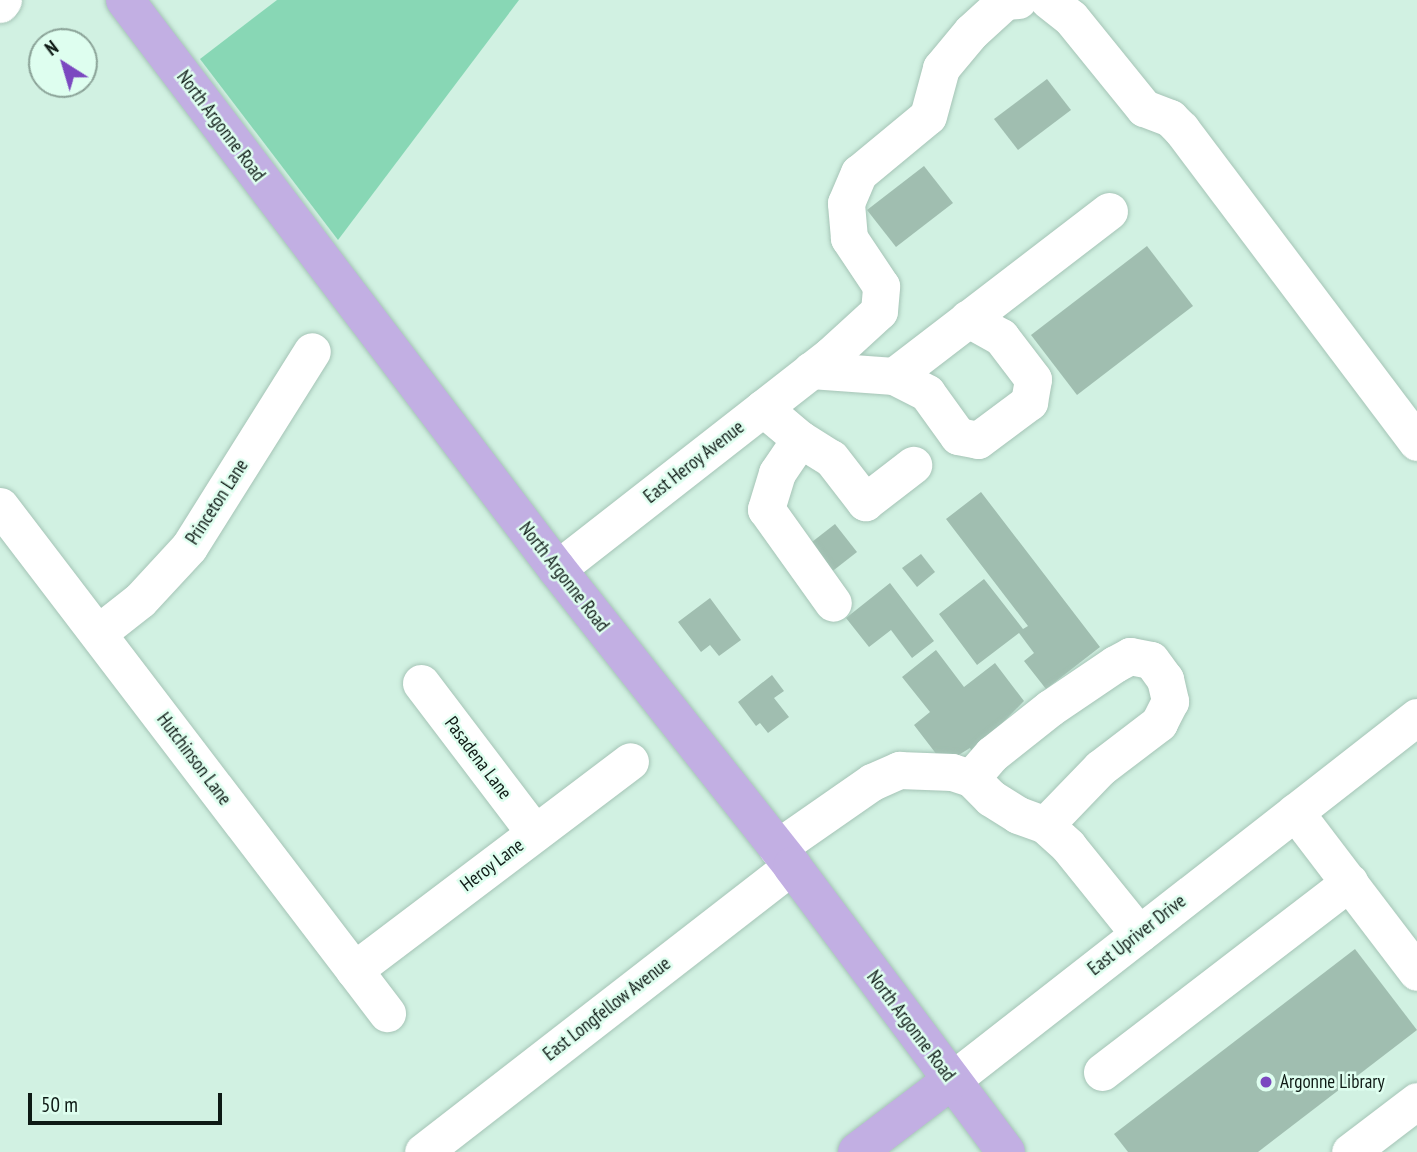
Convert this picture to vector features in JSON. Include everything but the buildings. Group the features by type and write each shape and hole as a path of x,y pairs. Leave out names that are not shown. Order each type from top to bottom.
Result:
{"main road":[{"name":"North Argonne Road","path":"125,0 557,569 785,857 1006,1152"},
{"name":"East Upriver Drive","path":"857,1152 952,1080"}],"street":[{"name":"East Heroy Avenue","path":"557,569 821,363 879,311 881,286 849,238 846,204 859,173 928,116 941,68 971,32 1005,1 1018,0"},
{"path":"1048,0 1071,18 1144,108 1170,118 1181,129 1417,442"},
{"path":"894,376 1109,211"},
{"path":"821,363 894,376 927,393 958,436 978,440 1029,402 1033,379 1002,337 968,319"},
{"name":"Princeton Lane","path":"98,633 140,600 189,547 312,351"},
{"path":"763,408 800,439 831,458 865,502 913,465"},
{"path":"800,439 777,473 766,509 833,603"},
{"name":"Hutchinson Lane","path":"0,506 387,1013"},
{"path":"1045,825 1100,768 1159,723 1170,701 1165,679 1151,660 1130,656 1115,664 1050,708 992,754 971,778 1000,804 1018,815 1045,825 1068,846 1139,934"},
{"name":"Pasadena Lane","path":"421,683 535,833"},
{"name":"East Upriver Drive","path":"952,1080 1417,717"},
{"name":"Heroy Lane","path":"354,970 629,761"},
{"name":"East Longfellow Avenue","path":"423,1152 785,857 872,782 899,771 952,772 971,778"},
{"path":"1295,812 1417,972"},
{"path":"1102,1072 1350,882"},
{"path":"1350,1152 1417,1101"}],"green space":[{"path":"277,0 519,0 338,240 200,59"}],"place":[{"name":"Argonne Library","path":"1266,1082"}]}
